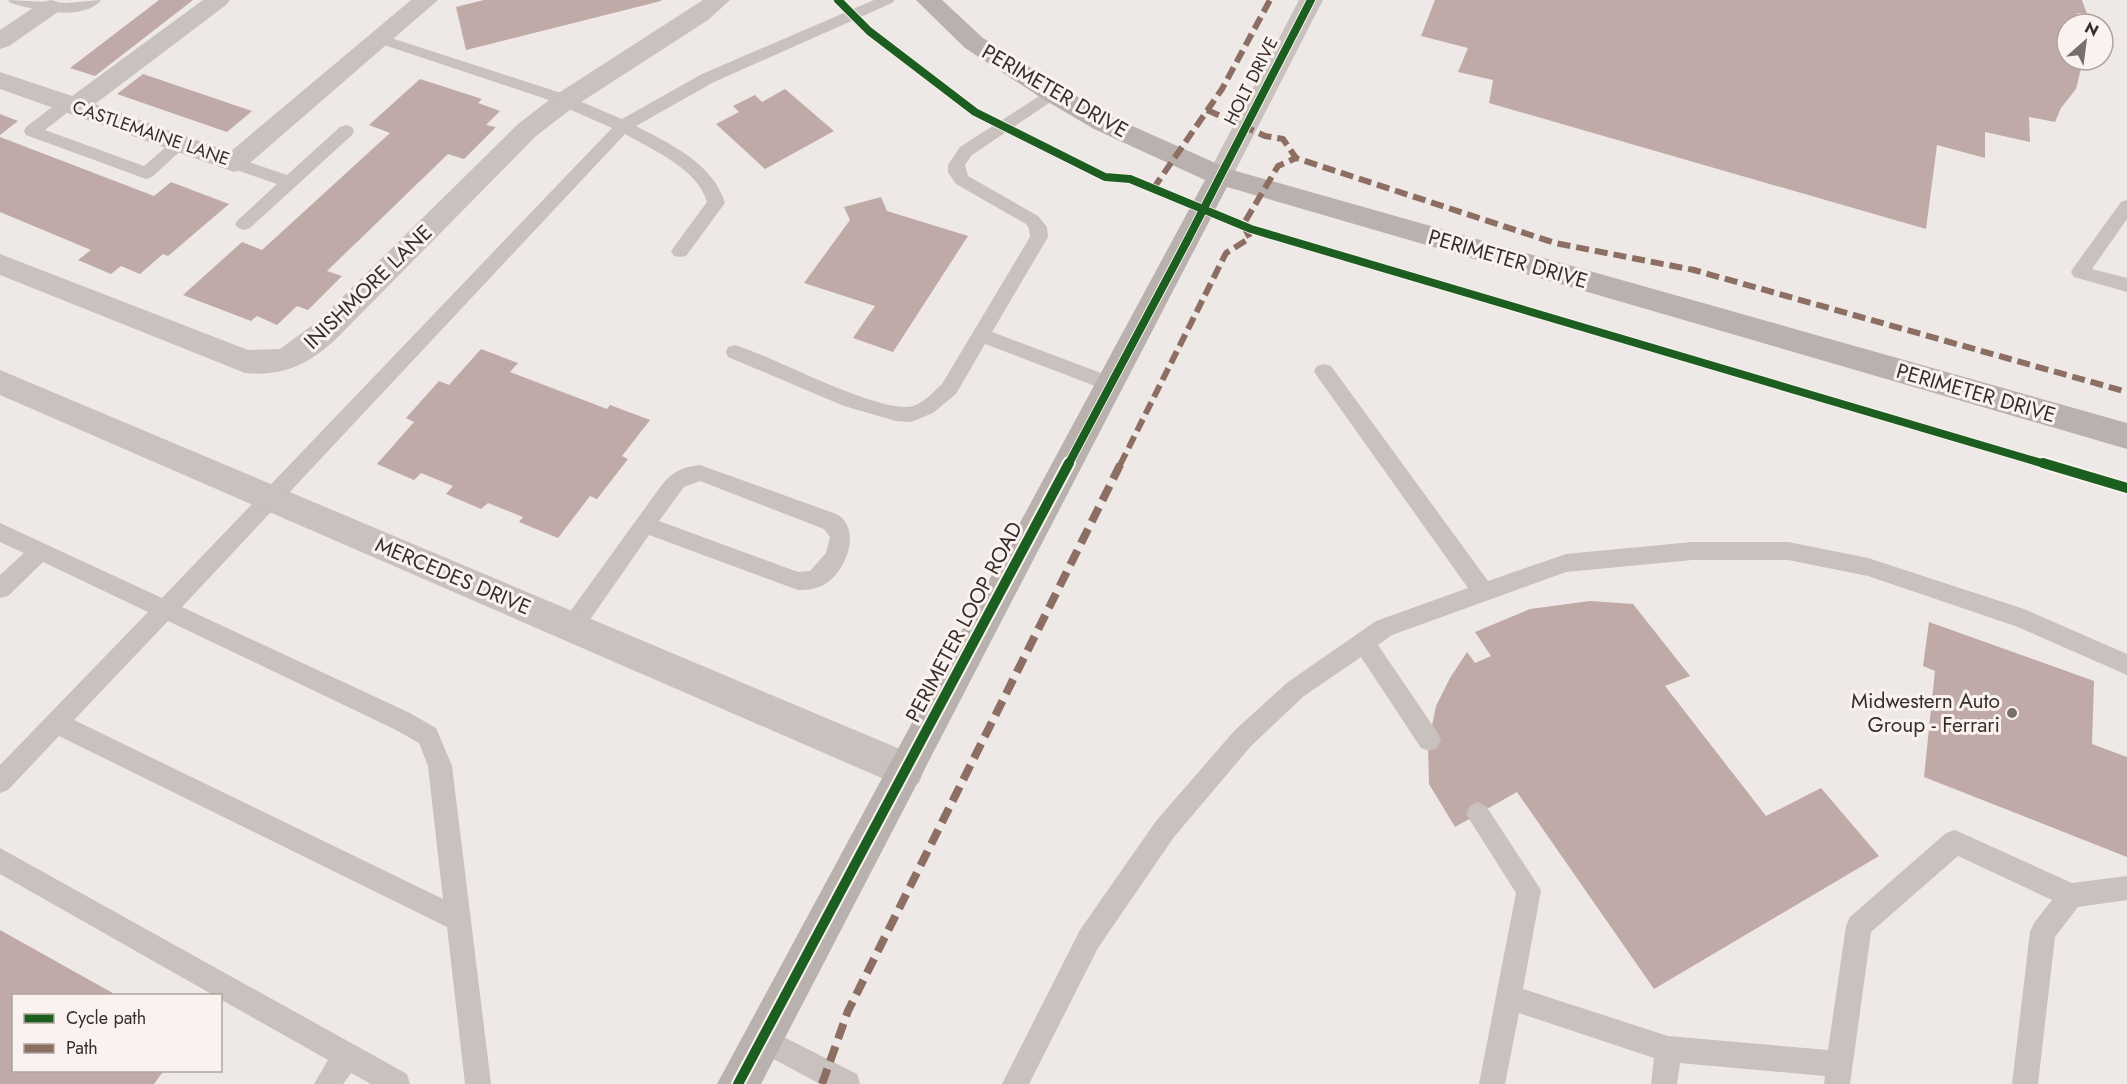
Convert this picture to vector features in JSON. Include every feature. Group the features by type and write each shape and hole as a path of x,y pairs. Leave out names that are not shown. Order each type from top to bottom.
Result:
{"main road":[{"name":"PERIMETER DRIVE","path":"928,0 974,43 1052,93 1103,123 1220,176 2127,436"},
{"name":"PERIMETER LOOP ROAD","path":"738,1084 1220,176"}],"street":[{"path":"70,106 218,0"},
{"name":"CASTLEMAINE LANE","path":"0,80 234,163 426,0"},
{"name":"INISHMORE LANE","path":"0,264 245,361 264,364 285,361 305,350 328,329 527,130 566,100 700,15 718,0"},
{"name":"HOLT DRIVE","path":"1220,176 1311,0"},
{"path":"0,41 50,7"},
{"name":"MERCEDES DRIVE","path":"0,382 906,770"}],"lane":[{"path":"16,0 50,7 86,5 93,0"},
{"path":"0,782 623,126 708,78 887,0"},
{"path":"380,39 566,100 623,126 665,149 696,171 711,185 717,195 713,209 680,251"},
{"path":"735,352 883,412 914,414 949,389 1039,237 1038,227 1032,220 963,180 957,174 956,161 966,151 1052,93"},
{"path":"70,106 32,131 146,173 180,144"},
{"path":"244,224 346,131"},
{"path":"234,163 290,182"},
{"path":"2127,206 2080,272 2127,285"},
{"path":"981,335 1110,384"},
{"path":"1324,371 1482,592"},
{"path":"572,627 645,525 677,481 687,475 700,473 818,516 836,526 839,534 839,548 819,577 808,581 798,581 645,525"},
{"path":"0,532 402,721 428,736 440,766 478,1084"},
{"path":"1015,1084 1089,939 1165,829 1243,738 1296,689 1384,628 1566,563 1692,551 1788,550 1868,567 2004,612 2127,664"},
{"path":"0,589 40,551"},
{"path":"1364,643 1429,740"},
{"path":"56,723 458,919"},
{"path":"1479,814 1529,890 1492,1084"},
{"path":"1509,997 1668,1049 1838,1074 1859,926 1955,842 2071,896 2127,888"},
{"path":"0,860 397,1084"},
{"path":"2025,1084 2043,932 2071,896"},
{"path":"762,1040 847,1084"},
{"path":"1664,1084 1668,1049"},
{"path":"327,1084 346,1056"}],"building":[{"path":"159,0 193,0 95,76 70,68"},
{"path":"484,0 661,1 466,50 456,7"},
{"path":"1435,0 2082,0 2086,12 2055,12 2055,72 2080,72 2076,89 2061,108 2055,122 2029,117 2030,142 1985,132 1985,158 1937,145 1926,229 1489,103 1493,80 1458,72 1468,48 1421,36"},
{"path":"143,74 252,111 227,132 117,94"},
{"path":"420,79 482,99 478,103 500,111 486,125 496,127 464,159 448,154 327,271 342,276 308,310 297,306 277,325 257,316 251,321 183,295 242,242 262,250 390,133 369,125"},
{"path":"785,89 834,131 765,169 716,124 739,112 733,106 755,95 762,102"},
{"path":"0,114 18,121 0,135"},
{"path":"0,137 154,196 171,182 229,204 168,256 163,254 140,274 121,266 111,274 78,260 91,250 0,212"},
{"path":"881,197 887,211 968,236 893,352 853,338 875,306 804,283 850,220 844,207"},
{"path":"481,349 518,363 510,372 607,409 610,405 650,420 622,456 628,459 597,499 590,496 558,538 519,522 523,517 488,503 481,509 446,494 453,486 421,473 414,480 377,464 414,422 406,418 439,381 449,385"},
{"path":"1590,601 1633,604 1690,676 1665,686 1766,816 1821,788 1879,856 1654,989 1517,792 1455,827 1429,784 1428,746 1436,706 1467,652 1475,663 1491,656 1475,632 1530,609"},
{"name":"Midwestern Auto Group - Ferrari","path":"1929,622 2094,681 2092,744 2127,757 2127,857 1924,777 1935,671 1923,666"},
{"path":"0,930 114,994 12,994 12,1072 163,1072 154,1084 0,1084"}],"marked path":[{"path":"1153,189 1222,89 1270,0"},
{"path":"1207,110 1265,136 1283,139 1296,158 1555,243 1694,270 2127,392"},
{"path":"822,1084 848,1011 1226,253 1250,238 1243,225 1278,166 1296,158"}],"cycle path":[{"path":"838,0 869,31 975,112 1105,177 1130,179 1251,229 2127,488"},
{"path":"738,1084 1186,243 1311,0"}],"place":[{"name":"Midwestern Auto Group - Ferrari","path":"2012,713"}]}
